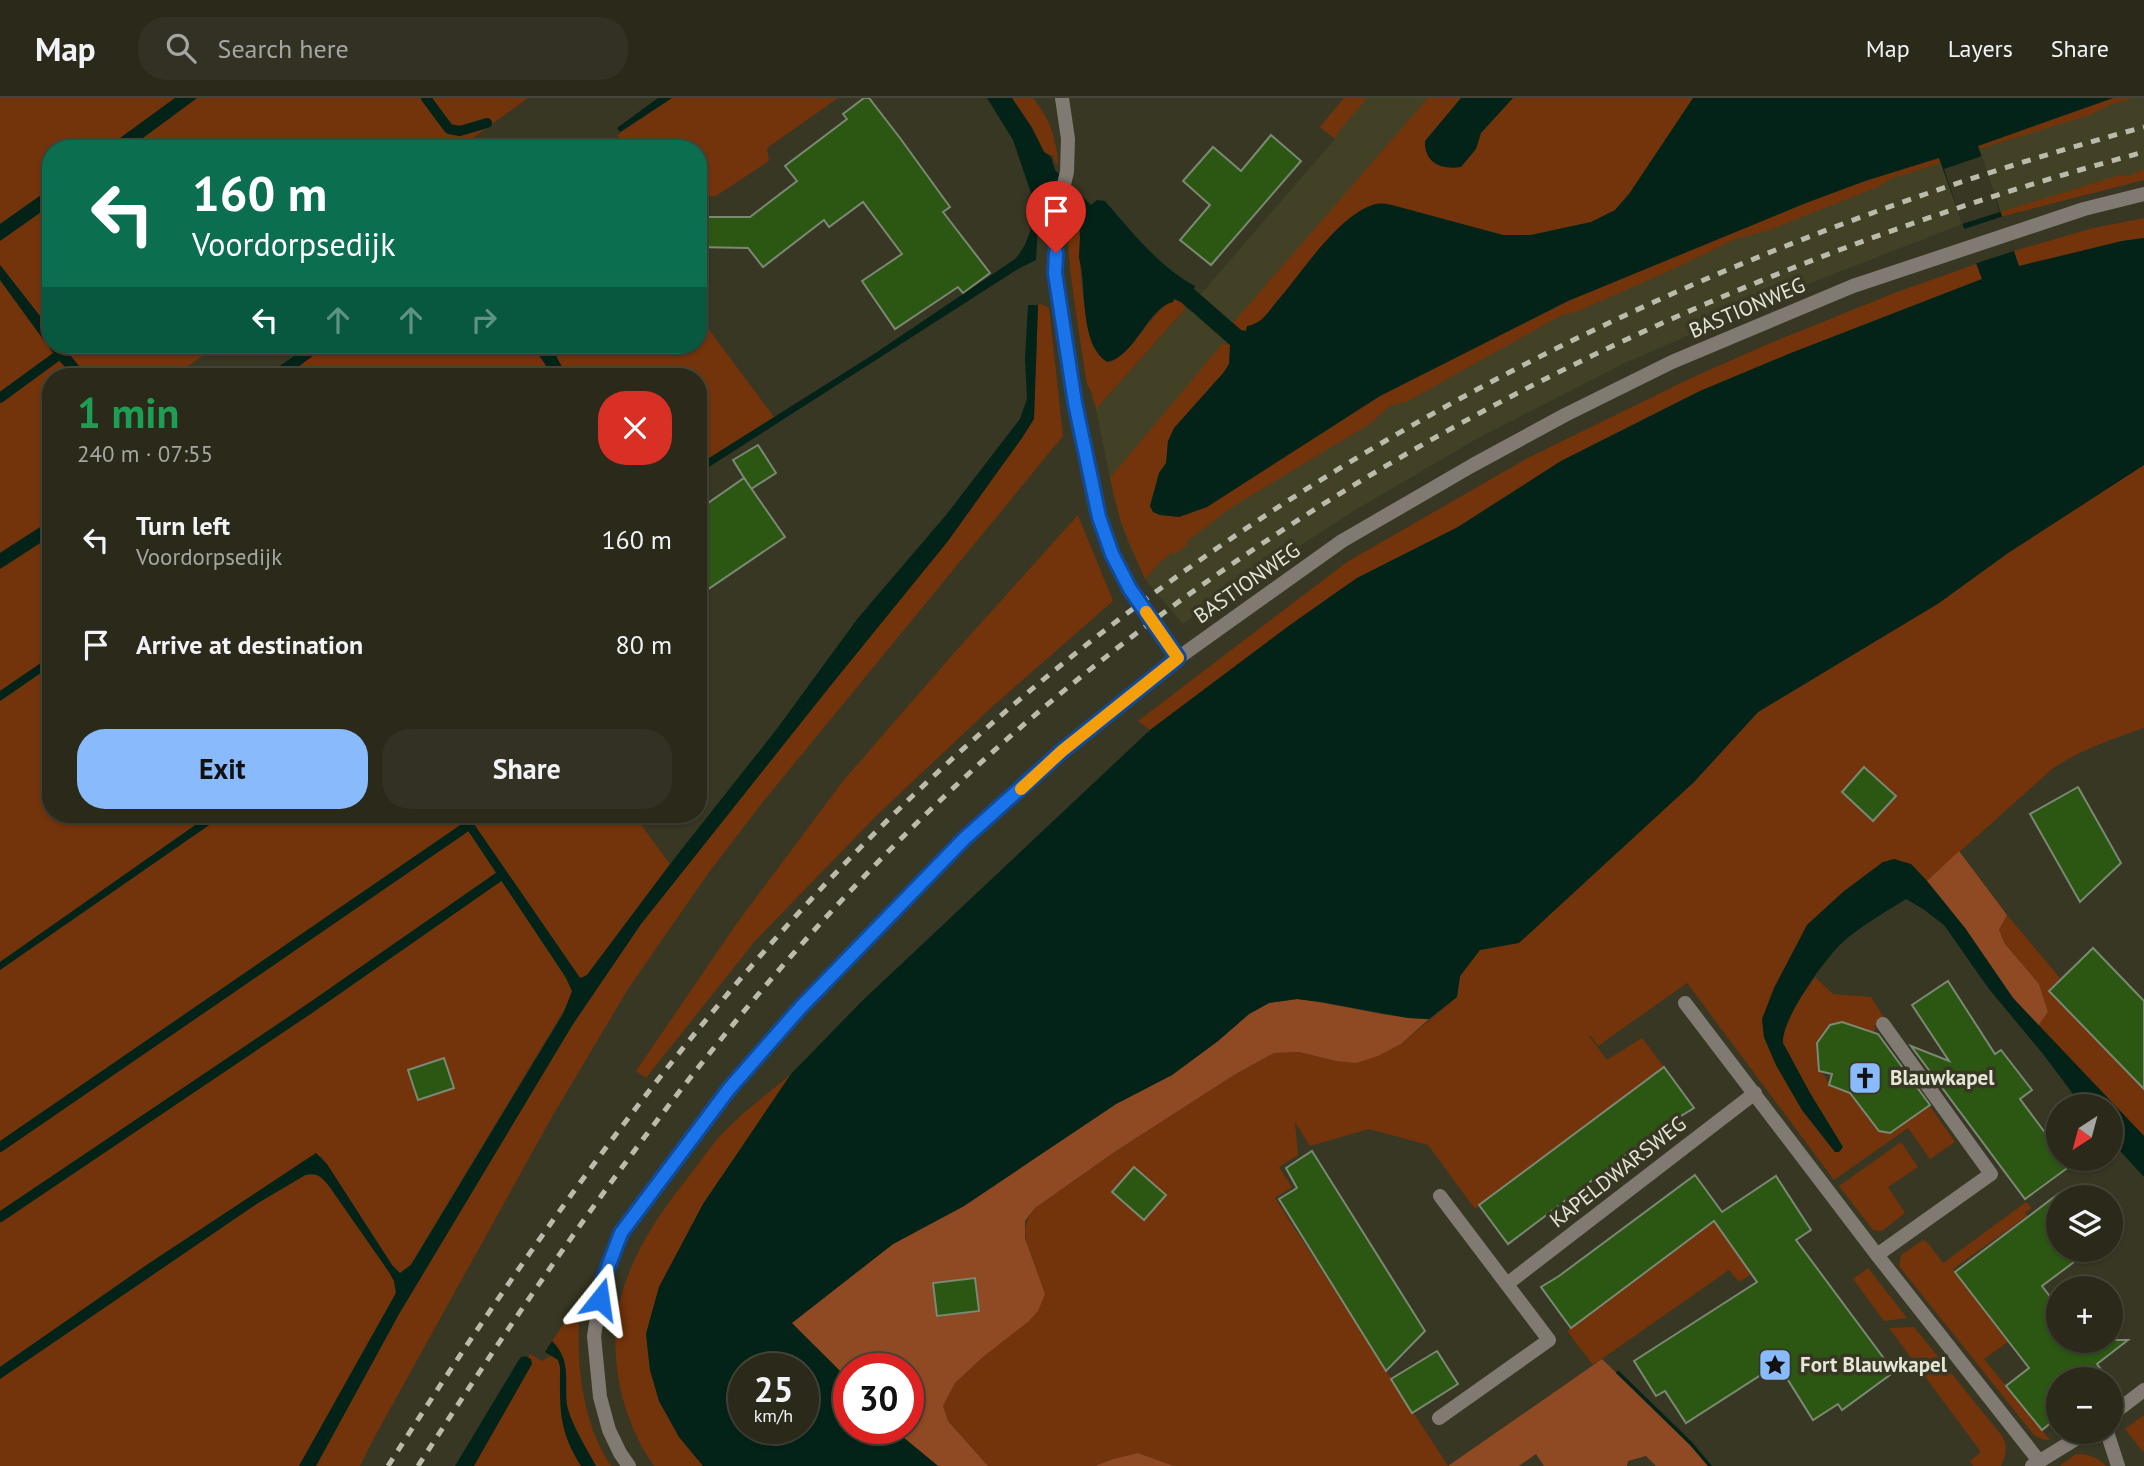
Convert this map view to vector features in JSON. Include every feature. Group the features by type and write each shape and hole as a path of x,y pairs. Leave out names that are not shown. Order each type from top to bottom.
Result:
{"street":[{"path":"1060,102 1068,139 1068,172 1057,212 1055,273 1075,403 1099,517 1112,554 1130,589 1178,658"},
{"name":"BASTIONWEG","path":"629,1466 609,1430 600,1397 594,1336 603,1280 621,1233 729,1089 801,1007 964,839 1062,751 1178,658 1342,541 1565,415 1684,357 1853,286 2084,209 2144,194"},
{"path":"1685,1003 2035,1464 2068,1444"},
{"path":"1877,1255 1991,1174 1882,1024"},
{"name":"KAPELDWARSWEG","path":"1507,1284 1755,1093"},
{"path":"1439,1418 1549,1340 1440,1196"},
{"path":"2123,1406 2144,1390"},
{"path":"2111,1444 2118,1466"}],"shaded area":[{"path":"0,98 175,98 117,140 42,140 42,194 0,224"},
{"path":"175,98 197,98 140,140 117,140"},
{"path":"197,98 528,98 470,140 140,140"},
{"path":"658,98 672,98 620,132 617,128"},
{"path":"672,98 838,98 767,148 769,161 716,196 707,196 707,140 620,140 617,135"},
{"path":"987,98 1012,98 1044,152 1051,157 1055,170 1091,205 1097,200 1105,201 1157,258 1195,286 1194,289 1241,330 1246,331 1247,326 1265,316 1336,230 1349,218 1376,204 1392,205 1503,235 1531,235 1591,222 1615,210 1629,194 1693,98 2113,98 1978,146 2019,266 2144,238 2144,465 2008,553 1939,603 1758,712 1694,782 1519,943 1480,950 1460,976 1457,997 1429,1019 1408,1018 1297,999 1269,1003 1249,1014 1172,1075 1116,1104 964,1206 893,1244 792,1323 833,1364 833,1444 911,1444 938,1466 703,1466 679,1437 659,1401 650,1370 646,1334 659,1287 703,1204 791,1074 862,1001 1150,730 1357,578 1458,527 1561,461 1700,391 1982,279 1939,158 1806,203 1568,301 1380,396 1207,507 1179,517 1160,515 1153,512 1150,506 1159,473 1166,463 1168,441 1174,428 1224,372 1229,364 1230,345 1181,302 1174,299 1156,313 1126,351 1107,362 1093,346 1087,322 1077,219 1083,213 1052,183 1042,186 1037,203 1034,202 1013,140"},
{"path":"1012,98 1033,98 1039,105 1056,144 1056,165 1053,156 1044,152 1032,127"},
{"path":"1344,98 2144,98 2144,175 1962,224 1793,290 1625,363 1478,438 1352,512 1183,624 1145,579 1128,542 1114,497 1096,409 1186,308 1191,312 1203,298 1200,295 1335,139 1320,127"},
{"path":"1344,98 1367,98 1335,139 1320,127"},
{"path":"1428,98 1461,98 1425,141 1476,149 1481,133 1513,98 1693,98 1629,194 1615,210 1591,222 1531,235 1488,232 1329,239 1260,322 1247,331 1233,323"},
{"path":"1461,98 1513,98 1481,133 1476,149 1461,167 1441,166 1431,160 1425,149 1425,141"},
{"path":"2113,98 2134,98 2109,105 2090,115 1979,149 1978,146"},
{"path":"1939,158 1941,163 1890,179 1880,186 1767,231 1735,239 1576,312 1562,315 1408,401 1390,406 1368,425 1232,507 1186,542 1187,545 1159,563 1145,579 1121,523 1110,478 1222,344 1230,345 1229,364 1174,429 1168,441 1166,463 1159,473 1150,506 1153,512 1160,515 1179,517 1207,507 1380,396 1568,301 1806,203"},
{"path":"2144,169 2144,180 2004,216 2000,212 2120,175 2129,176"},
{"path":"42,194 42,211 0,241 0,224"},
{"path":"1072,205 1080,213 1076,218 1081,231 1080,263 1084,303 1091,342 1098,352 1111,362 1128,348 1157,313 1174,299 1186,308 1096,409 1087,384 1070,269 1068,236"},
{"path":"42,211 42,319 0,265 0,241"},
{"path":"2144,218 2144,238 2019,267 2014,251 2093,228"},
{"path":"1029,227 1038,228 1036,260 707,468 707,459 874,354 1015,259 1026,241 1031,229"},
{"path":"1976,264 1982,279 1700,391 1561,461 1458,527 1357,578 1150,730 1138,721 1347,562 1526,459 1689,379 1768,344 1897,292"},
{"path":"0,265 42,319 42,338 0,280"},
{"path":"0,280 42,338 42,354 54,354 66,368 42,368 42,526 0,553"},
{"path":"1028,305 1038,305 1034,419 948,541 641,924 573,1024 399,1314 316,1466 299,1466 396,1293 389,1272 329,1186 316,1175 305,1175 258,1203 0,1379 0,1367 148,1264 316,1153 327,1164 392,1265 400,1273 411,1265 563,1014 572,991 565,976 463,823 473,823 580,978 587,975 674,859 702,823 707,823 707,817 776,730 858,618 946,515 1020,419 1027,399 1025,358"},
{"path":"1038,305 1049,308 1063,436 762,803 707,875 628,989 549,1122 360,1466 316,1466 399,1314 573,1024 641,924 948,541 1034,418"},
{"path":"707,327 774,417 707,459 707,368 297,368 315,354 707,354"},
{"path":"54,354 69,354 81,368 66,368"},
{"path":"69,354 205,354 185,368 81,368"},
{"path":"297,354 315,354 297,368 277,368"},
{"path":"538,354 555,354 563,368 548,368"},
{"path":"2144,465 2144,728 2085,751 2052,769 1927,881 1911,864 1883,862 1843,892 1807,925 1762,1019 1764,1038 1776,1065 1802,1110 1835,1152 1842,1146 1783,1043 1783,1034 1794,1009 1815,977 1833,994 1871,997 1885,1019 1874,1026 1876,1030 1871,1033 1852,1025 1850,1027 1835,1023 1836,1026 1823,1034 1825,1036 1821,1067 1818,1071 1822,1072 1831,1086 1842,1077 1877,1131 1881,1132 1889,1125 1894,1132 1906,1122 1901,1116 1885,1047 1887,1045 1955,1142 1930,1159 1908,1128 1834,1180 1687,983 1598,1046 1589,1036 1607,1060 1642,1038 1664,1067 1475,1209 1428,1145 1369,1129 1310,1146 1295,1122 1298,1155 1279,1167 1292,1187 1275,1198 1448,1466 1174,1466 1138,1453 1095,1466 988,1466 948,1421 943,1406 955,1383 983,1357 1033,1260 1025,1233 1027,1221 1035,1208 1116,1151 1234,1075 1274,1053 1299,1052 1336,1061 1401,1044 1457,997 1460,976 1480,950 1519,942 1694,782 1758,712 1939,603 2008,553"},
{"path":"1078,515 1113,601 994,705 877,815 755,941 646,1078 636,1071 737,923 843,781"},
{"path":"42,526 42,542 0,569 0,553"},
{"path":"42,542 42,662 0,691 0,569"},
{"path":"42,662 42,672 0,701 0,691"},
{"path":"42,672 42,823 198,823 0,962 0,701"},
{"path":"198,823 212,823 0,970 0,962"},
{"path":"212,823 463,823 572,991 569,1002 411,1264 400,1273 392,1265 321,1156 304,1161 148,1264 0,1367 0,970"},
{"path":"473,823 640,823 670,864 587,975 581,979"},
{"path":"1959,851 2007,915 1999,930 2005,944 2039,984 2048,1012 2038,1026 2013,998 1965,928 1927,881"},
{"path":"1894,859 1911,864 1965,928 2013,998 2104,1094 2073,1094 1989,989 1944,925 1906,899 1873,919 1835,950 1805,990 1784,1033 1783,1043 1843,1147 1839,1152 1835,1152 1802,1110 1776,1065 1764,1037 1762,1019 1774,988 1807,925 1843,892 1883,862"},
{"path":"2007,915 2060,978 2049,990 2144,1090 2144,1136 2123,1114 2123,1094 2104,1094 2038,1026 2048,1012 2039,984 2005,944 1999,930"},
{"path":"1297,999 1429,1019 1401,1044 1378,1056 1356,1063 1299,1052 1274,1053 1234,1075 1116,1151 1035,1208 1025,1221 1025,1238 1045,1294 1038,1311 955,1383 943,1406 948,1421 988,1466 938,1466 911,1444 924,1444 924,1353 833,1353 833,1364 791,1323 893,1244 964,1206 1116,1104 1172,1075 1249,1014 1269,1003"},
{"path":"791,1074 703,1204 659,1287 646,1334 650,1370 659,1401 679,1437 703,1466 654,1466 632,1425 624,1402 616,1354 619,1307 630,1269 653,1226 712,1145 742,1114"},
{"path":"2123,1114 2144,1136 2144,1177 2123,1154"},
{"path":"1901,1142 1918,1167 1888,1187 1905,1213 1882,1231 1873,1230 1839,1186"},
{"path":"314,1173 329,1186 389,1272 396,1293 299,1466 0,1466 0,1379 258,1203"},
{"path":"2026,1202 2032,1208 2025,1213 2027,1216 1953,1269 2008,1342 1984,1359 2046,1435 2046,1439 2034,1435 1899,1266 1901,1255 1923,1240 1943,1263"},
{"path":"1724,1213 1763,1266 1739,1282 1729,1270 1593,1365 1567,1331"},
{"path":"1868,1268 1907,1318 1884,1321 1853,1279"},
{"path":"571,1314 579,1320 579,1358 588,1414 611,1466 596,1466 567,1405 565,1364 552,1341"},
{"path":"1914,1327 2002,1436 2006,1451 2001,1466 1973,1466 1970,1461 1981,1452 1889,1328"},
{"path":"552,1341 565,1364 569,1412 596,1466 581,1466 564,1430 560,1367 558,1360 545,1352"},
{"path":"556,1353 564,1369 565,1410 593,1466 466,1466 530,1354 542,1361"},
{"path":"525,1356 531,1359 532,1364 474,1466 455,1466 520,1358"},
{"path":"1602,1359 1708,1466 1656,1466 1646,1456 1628,1461 1627,1466 1544,1466 1536,1454 1519,1466 1448,1466"},
{"path":"1617,1371 1692,1442 1712,1466 1708,1466 1616,1373"},
{"path":"2144,1415 2144,1451 2143,1452 2125,1429"},
{"path":"1138,1453 1174,1466 1095,1466 1113,1459"},
{"path":"2076,1454 2092,1457 2106,1466 2060,1466"}],"pier":[{"path":"1982,156 2000,212 1962,224 1944,169"},
{"path":"2004,216 2014,251 1974,264 1961,230"}],"building":[{"path":"864,98 869,98 950,207 943,212 990,273 963,293 958,287 895,329 862,281 902,254 863,202 829,227 824,220 763,267 748,248 707,247 707,217 750,217 797,181 785,166 847,119 843,114"},
{"path":"1271,135 1301,161 1211,265 1180,240 1210,205 1183,181 1213,147 1241,171"},
{"path":"758,445 776,473 751,489 733,460"},
{"path":"744,478 785,537 707,590 707,504"},
{"path":"1864,767 1896,796 1873,821 1842,792"},
{"path":"2078,787 2121,863 2080,902 2030,814"},
{"path":"2093,948 2144,1001 2144,1089 2049,991"},
{"path":"1948,981 1995,1054 2001,1050 2032,1090 2020,1099 2046,1134 2046,1171 2063,1171 2025,1199 1911,1046 1949,1061 1912,1005"},
{"name":"Blauwkapel","path":"1842,1022 1878,1034 1930,1105 1890,1133 1879,1131 1850,1093 1829,1085 1832,1074 1819,1071 1817,1043 1830,1025"},
{"path":"444,1058 454,1088 418,1100 408,1070"},
{"path":"1664,1067 1694,1108 1660,1129 1508,1244 1479,1205"},
{"path":"1312,1151 1425,1331 1386,1371 1279,1199 1297,1188 1286,1168"},
{"path":"1134,1167 1166,1195 1144,1220 1112,1192"},
{"path":"1695,1175 1722,1212 1776,1176 1811,1230 1796,1240 1894,1372 1842,1410 1838,1404 1813,1420 1778,1364 1686,1423 1665,1391 1656,1396 1634,1361 1757,1282 1714,1221 1571,1328 1541,1287"},
{"path":"2046,1203 2046,1262 2074,1262 2055,1276 2046,1276 2046,1283 2042,1286 2046,1291 2046,1353 2111,1353 2097,1364 2099,1367 2046,1367 2046,1427 2042,1430 2006,1386 2029,1368 1955,1272"},
{"path":"975,1278 979,1311 937,1316 933,1283"},
{"path":"1437,1351 1458,1384 1412,1413 1391,1379"}],"waterway":[{"path":"426,98 449,129 460,131 487,123"},
{"path":"0,398 56,357"},
{"path":"0,1147 466,827"},
{"path":"0,1217 309,1009 500,876"}],"railway":[{"path":"388,1466 562,1207 688,1041 755,962 825,884 898,810 1032,689 1173,579 1322,479 1477,389 1638,309 1803,239 1972,178 2144,127"},
{"path":"418,1466 570,1239 624,1165 678,1093 794,952 856,885 991,754 1135,634 1288,527 1449,430 1616,345 1788,270 1964,206 2144,152"}],"slow traffic":[{"path":"1021,789 1062,751 1178,658 1146,612"}],"place":[{"name":"Blauwkapel","path":"1865,1078"},
{"name":"Fort Blauwkapel","path":"1775,1365"}],"route":[{"path":"600,1299 603,1280 621,1233 729,1089 801,1007 964,839 1062,751 1178,658 1130,589 1112,554 1099,517 1075,403 1055,273 1056,253"}]}
